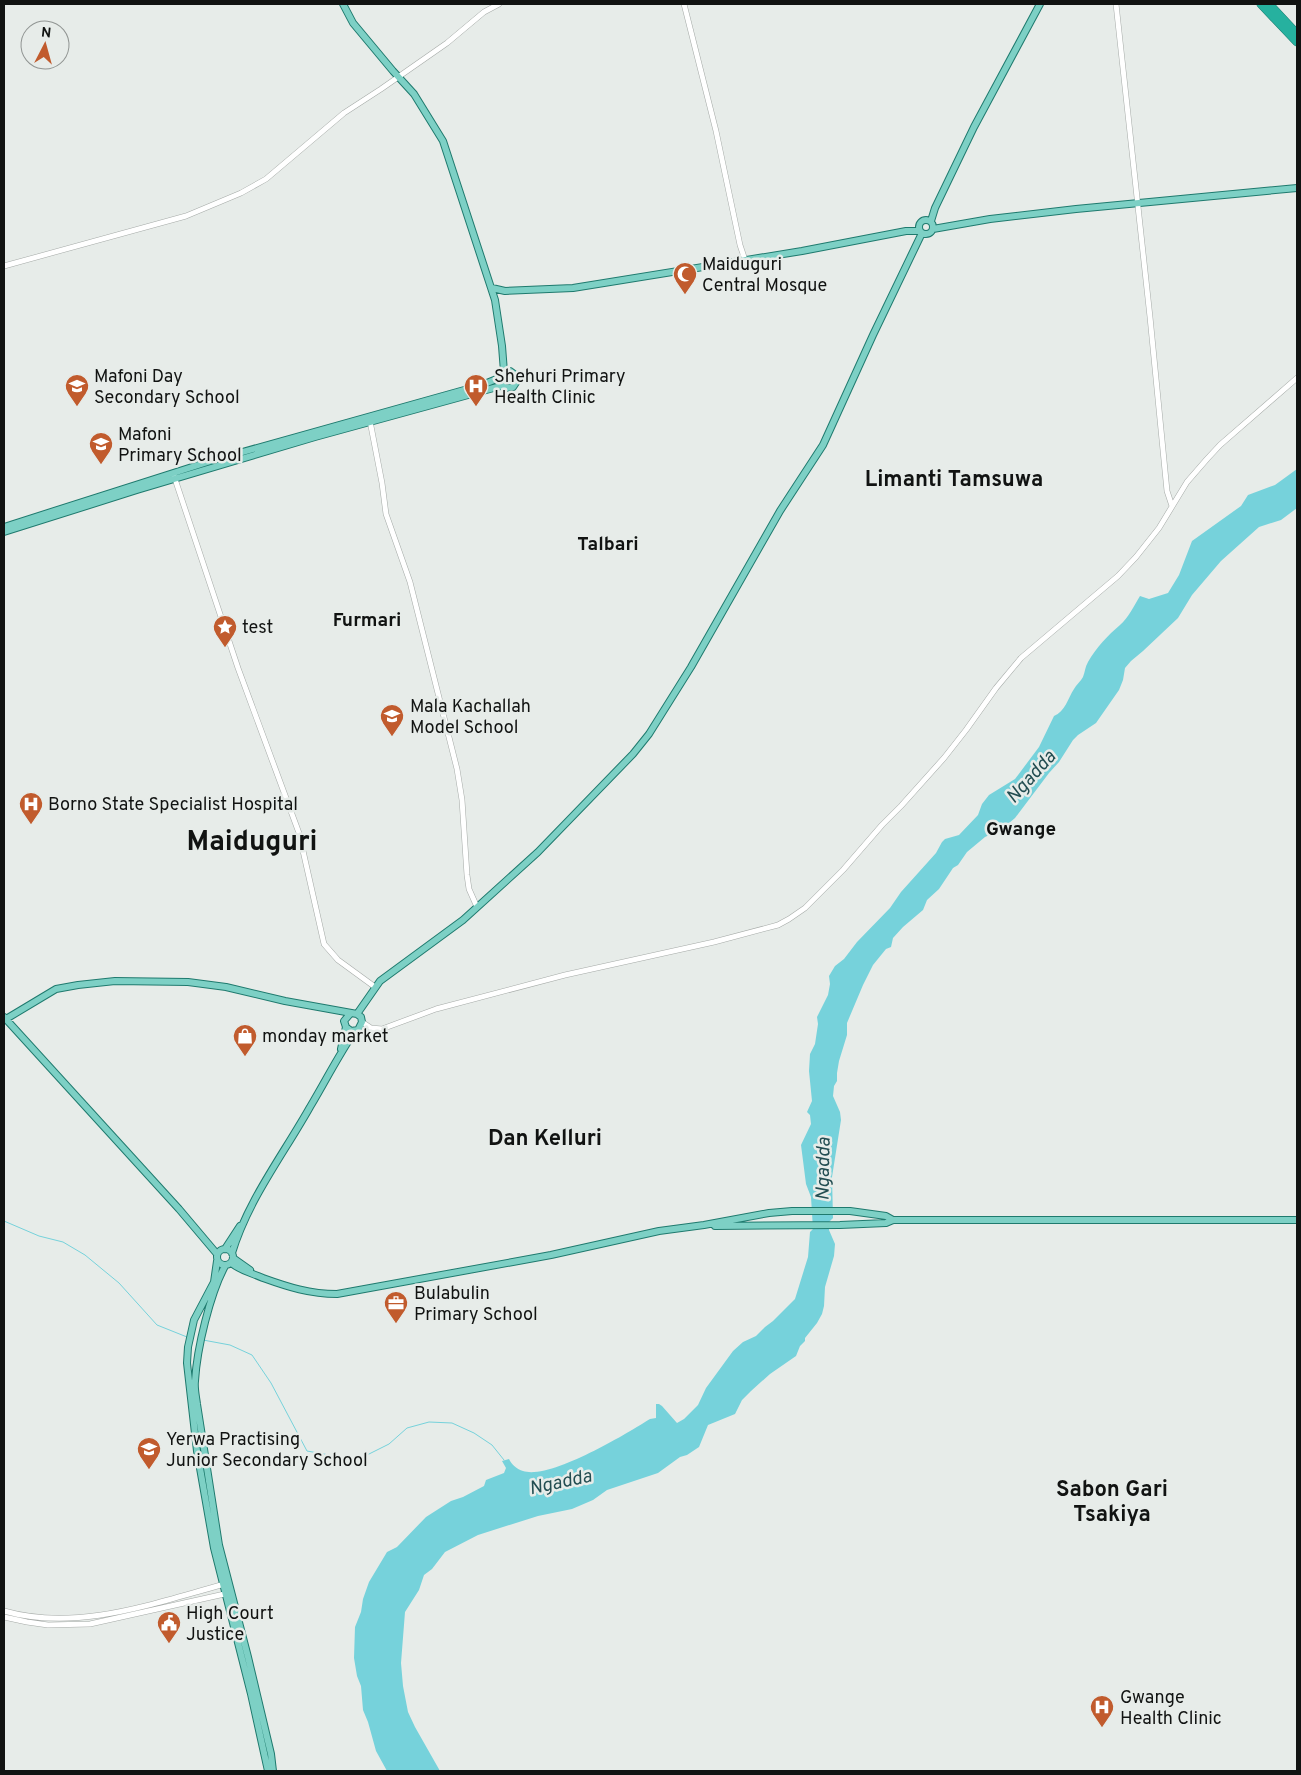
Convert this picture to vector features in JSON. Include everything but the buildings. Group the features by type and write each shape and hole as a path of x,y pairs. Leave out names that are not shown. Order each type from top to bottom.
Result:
{"highway":[{"path":"1260,4 1297,42"},
{"path":"1268,4 1297,34"}],"main road":[{"path":"343,4 353,23 414,94 443,141 492,288 507,372"},
{"path":"340,1053 346,1028 345,1018 354,1014 375,987 389,974 434,942 477,907 538,852 633,754 649,734 694,662 780,511 823,445 873,335 974,127 1040,4"},
{"path":"492,288 505,291 573,288 848,243 926,227 1138,203 1297,188"},
{"path":"495,300 505,291"},
{"path":"4,532 174,476 214,460 476,387 499,378 507,372"},
{"path":"4,527 174,476 501,386 509,389 515,385 517,380 516,376 507,372"},
{"path":"499,378 501,386"},
{"path":"226,1583 214,1548 197,1451 187,1363 188,1347 194,1320 214,1282 217,1272 225,1257 248,1215 264,1182 311,1107 340,1053 355,1031 360,1028 361,1018 342,1011 285,1001 226,987 188,982 115,982 78,985 56,989 38,998 5,1018 199,1232 225,1257 246,1272 285,1286 309,1292 337,1294 552,1255 659,1231 769,1213 839,1211 886,1216 893,1220"},
{"path":"346,1028 355,1031"},
{"path":"704,1225 840,1225 886,1223 893,1220 1297,1220"},
{"path":"225,1257 205,1325 194,1382 213,1517 268,1771"},
{"path":"228,1593 248,1657 271,1754 273,1771"}],"street":[{"path":"4,266 186,216 241,193 266,179 344,113 463,30 484,12 499,4"},
{"path":"684,4 702,68 740,245 745,260"},
{"path":"1116,4 1167,491 1172,506"},
{"path":"362,1022 371,1028 382,1029 444,1006 565,975 714,942 778,925 789,920 805,908 843,870 882,824 901,806 944,758 996,688 1021,658 1130,564 1159,528 1198,468 1220,445 1297,378"},
{"path":"370,422 386,514 410,582 457,769 462,800 469,889 477,907"},
{"path":"174,476 241,676 298,833 324,944 338,960 375,987"},
{"path":"4,1611 22,1616 87,1618 122,1611 226,1583"},
{"path":"4,1617 48,1624 90,1624 228,1593"}],"water":[{"name":"Ngadda","path":"1297,469 1297,508 1281,520 1259,527 1221,561 1192,595 1178,618 1125,668 1119,690 1096,723 1073,740 1059,762 1015,818 1002,829 985,837 967,852 958,865 953,868 939,889 927,900 923,910 893,938 891,947 886,949 873,965 847,1023 847,1035 839,1061 837,1081 834,1086 833,1096 840,1112 841,1120 832,1177 833,1218 829,1222 829,1230 835,1244 834,1256 825,1287 822,1314 800,1346 796,1356 770,1374 751,1391 742,1400 735,1414 708,1425 699,1447 680,1457 658,1473 607,1490 593,1500 572,1509 538,1516 478,1535 445,1552 432,1569 424,1575 419,1590 405,1612 401,1663 408,1712 440,1771 387,1771 376,1751 363,1710 361,1686 354,1658 355,1627 361,1612 363,1599 369,1582 387,1552 397,1547 426,1517 451,1501 484,1486 486,1480 504,1473 506,1468 502,1461 509,1459 513,1465 523,1471 535,1472 551,1469 588,1454 650,1419 656,1418 656,1404 662,1406 677,1423 684,1419 698,1405 706,1388 733,1351 743,1342 756,1336 795,1299 808,1257 810,1232 813,1229 811,1197 806,1184 801,1145 811,1124 810,1115 807,1112 812,1101 809,1071 810,1054 815,1044 818,1024 817,1017 828,995 829,976 835,966 844,959 857,942 890,908 901,892 936,853 942,842 945,839 959,835 978,815 982,804 989,795 1015,779 1039,747 1054,716 1064,708 1084,675 1091,657 1102,642 1126,619 1140,596 1149,599 1168,593 1179,575 1192,541 1241,506 1248,495 1275,485"}],"waterway":[{"path":"4,1221 39,1236 63,1242 85,1255 119,1283 157,1325 187,1337"},
{"path":"203,1340 230,1345 252,1355 271,1383 307,1451 357,1460 389,1444 407,1428 429,1422 452,1423 474,1433 492,1445 504,1460"}],"place":[{"name":"Maiduguri Central Mosque","path":"685,295"},
{"name":"Mafoni Day Secondary School","path":"77,407"},
{"name":"Shehuri Primary Health Clinic","path":"476,407"},
{"name":"Mafoni Primary School","path":"101,465"},
{"name":"test","path":"225,648"},
{"name":"Mala Kachallah Model School","path":"392,737"},
{"name":"Borno State Specialist Hospital","path":"31,825"},
{"name":"monday market","path":"245,1057"},
{"name":"Bulabulin Primary School","path":"396,1324"},
{"name":"Yerwa Practising Junior Secondary School","path":"149,1470"},
{"name":"High Court Justice","path":"169,1644"},
{"name":"Gwange Health Clinic","path":"1102,1728"}],"district":[{"name":"Limanti Tamsuwa","path":"954,478"},
{"name":"Talbari","path":"608,543"},
{"name":"Furmari","path":"367,619"},
{"name":"Gwange","path":"1021,828"},
{"name":"Maiduguri","path":"252,840"},
{"name":"Dan Kelluri","path":"545,1137"},
{"name":"Sabon Gari Tsakiya","path":"1112,1500"}]}
